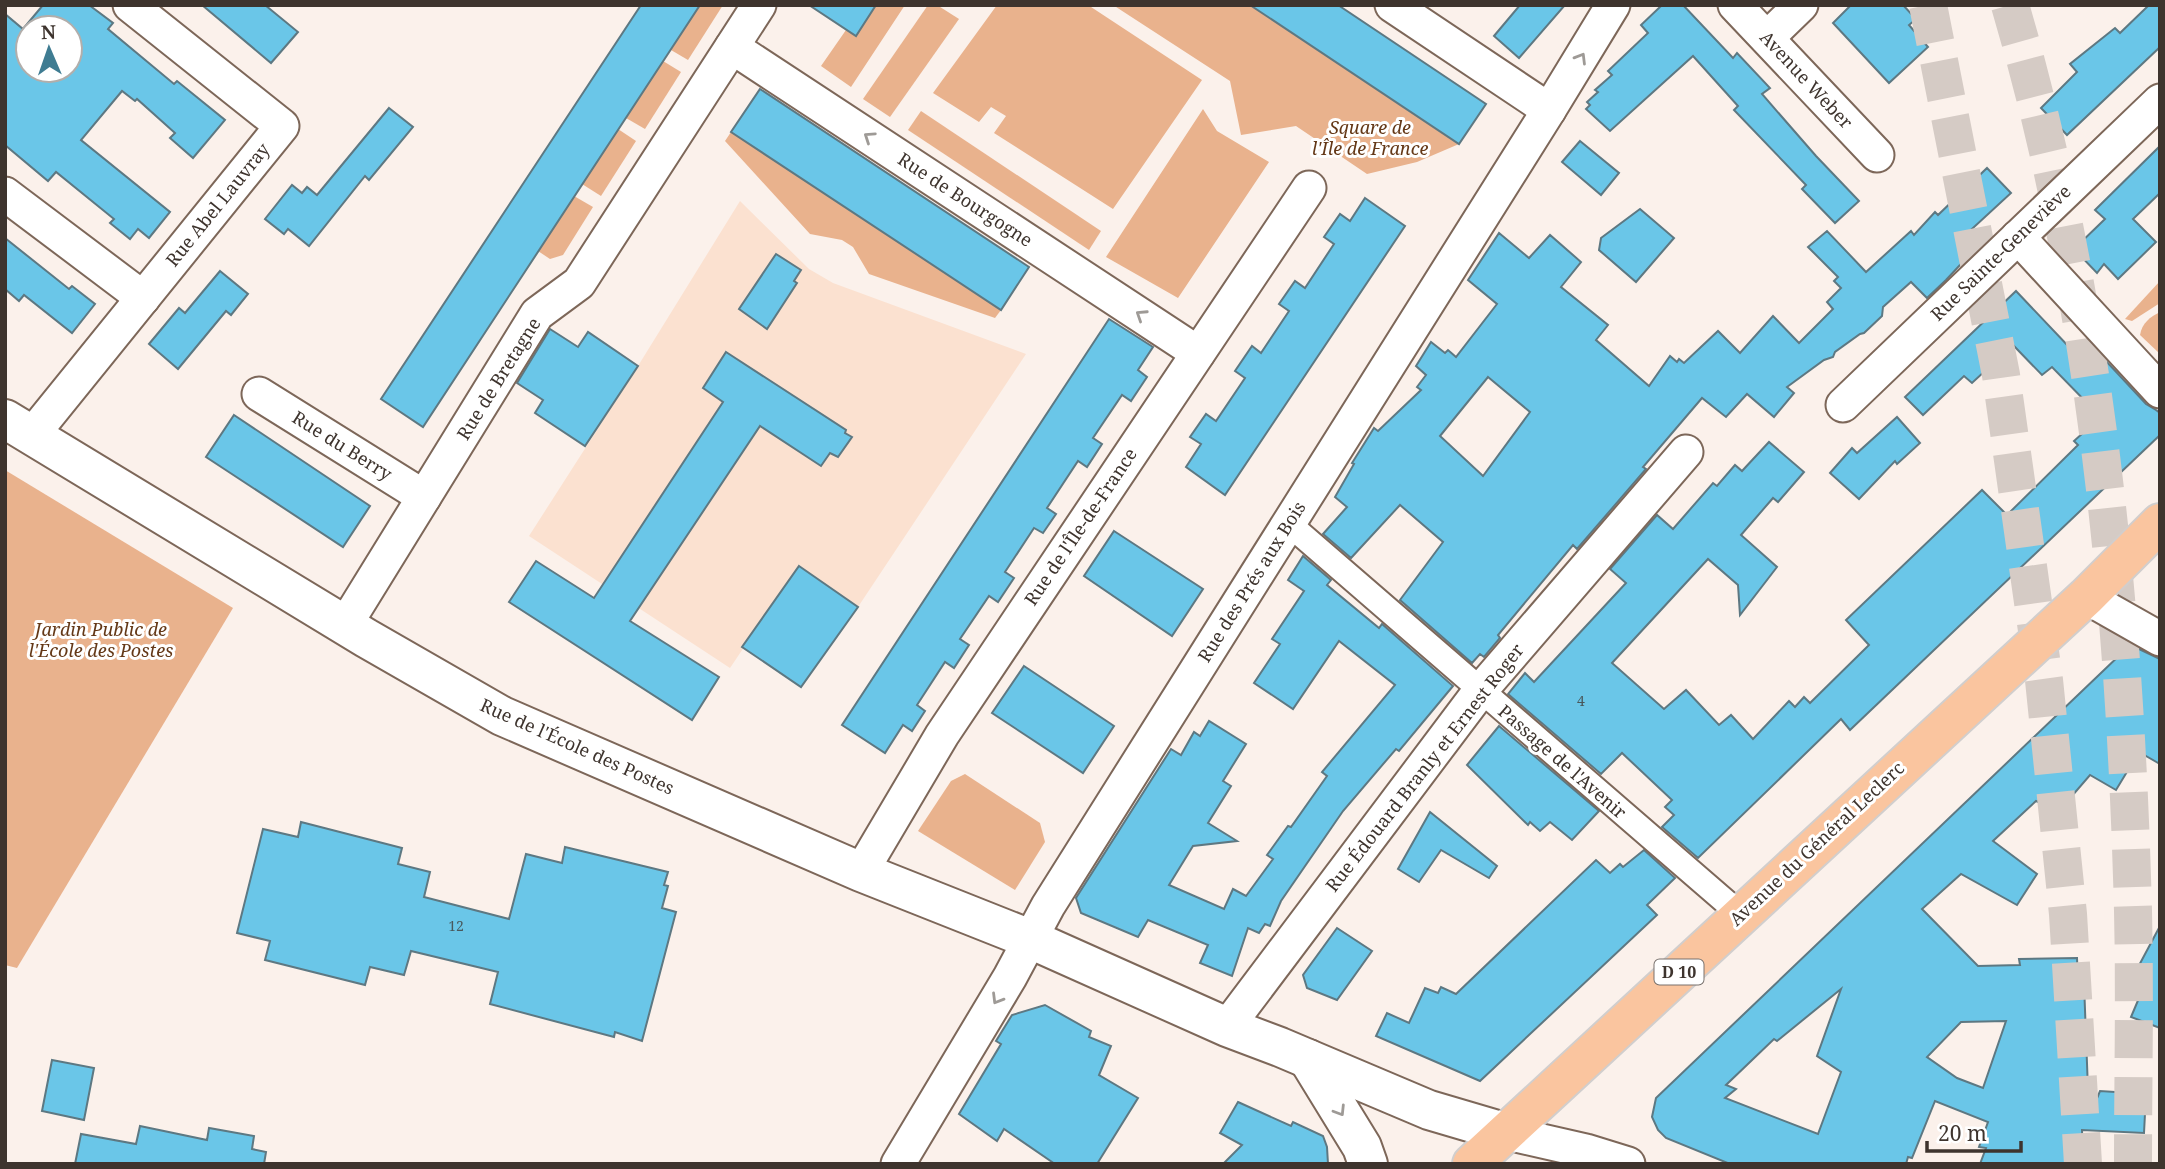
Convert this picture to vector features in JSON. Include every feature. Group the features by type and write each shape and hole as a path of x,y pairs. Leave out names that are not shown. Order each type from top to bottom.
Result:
{"main road":[{"name":"Rue de l'École des Postes","path":"19,427 345,625 502,716 861,872 1030,939 1227,1027 1429,1110 1507,1133"},
{"name":"Avenue du Général Leclerc","path":"1472,1164 2086,597 2160,523"},
{"path":"1308,1059 1362,1147 1368,1164"}],"street":[{"name":"Rue Abel Lauvray","path":"19,427 143,298 282,126 130,5"},
{"name":"Rue de Bretagne","path":"345,625 537,314 579,283 759,5"},
{"path":"1392,5 1549,110"},
{"name":"Rue des Prés aux Bois","path":"898,1164 1010,977 1060,887 1613,5"},
{"name":"Avenue Weber","path":"1735,5 1877,155"},
{"path":"1767,38 1801,5"},
{"name":"Rue de Bourgogne","path":"732,47 1198,353"},
{"name":"Rue Sainte-Geneviève","path":"1843,405 2160,101"},
{"name":"Rue de l'Île-de-France","path":"861,872 942,735 1308,188"},
{"path":"5,194 143,298"},
{"path":"2018,237 2160,391"},
{"name":"Rue du Berry","path":"259,394 424,498"},
{"name":"Rue Édouard Branly et Ernest Roger","path":"1227,1027 1480,691 1686,452"},
{"name":"Passage de l'Avenir","path":"1289,524 1741,915"},
{"path":"2086,597 2160,639"},
{"path":"1507,1133 1586,1151 1628,1164"}],"shaded area":[{"path":"740,201 809,269 833,283 1026,354 858,607 798,567 730,668 529,536"}],"green space":[{"path":"700,5 723,5 688,60 671,50"},
{"path":"876,5 905,5 851,87 821,66 846,30 856,36"},
{"path":"928,5 937,5 959,19 890,117 863,99"},
{"path":"997,5 1088,5 1202,80 1113,209 994,133 1006,116 991,107 979,122 933,93"},
{"name":"Square de l'Île de France","path":"1113,5 1250,5 1459,144 1417,162 1367,174 1296,126 1241,135 1230,81"},
{"path":"663,61 681,72 645,129 626,118"},
{"path":"1203,109 1217,131 1269,162 1178,298 1106,257"},
{"path":"921,111 1101,231 1089,250 908,130"},
{"path":"618,129 636,141 601,196 582,184"},
{"path":"731,132 1001,310 995,318 869,274 853,247 842,240 810,234 725,141"},
{"path":"574,196 593,207 563,255 550,259 538,251"},
{"path":"2160,281 2160,303 2132,321 2125,319"},
{"path":"2160,312 2160,354 2140,335 2147,321"},
{"name":"Jardin Public de l'École des Postes","path":"5,470 233,608 17,968 5,965"},
{"path":"965,774 1040,823 1045,842 1015,890 918,831 951,781"}],"building":[{"path":"43,5 89,5 113,23 108,29 174,84 177,81 225,120 193,158 170,138 175,133 137,99 135,101 122,91 81,140 170,212 149,238 138,229 130,239 110,223 114,219 56,172 48,181 5,145 5,14 14,22 14,84 84,84 84,14 36,14"},
{"path":"202,5 265,5 298,32 271,63"},
{"path":"641,5 700,5 423,427 381,399"},
{"path":"809,5 876,5 856,36"},
{"path":"1250,5 1338,5 1486,104 1459,144"},
{"path":"1520,5 1565,5 1519,58 1494,36"},
{"path":"1662,5 1683,5 1733,58 1737,53 1770,88 1762,94 1859,201 1835,223 1802,189 1806,185 1734,110 1738,106 1693,56 1610,131 1586,109 1590,105 1587,102 1598,92 1595,90 1612,75 1608,71 1648,33 1641,25"},
{"path":"1851,5 1903,5 1916,19 1909,25 1928,47 1889,83 1833,23"},
{"path":"2149,5 2160,5 2160,47 2067,135 2041,108 2077,72 2070,64 2115,28 2120,33"},
{"path":"760,89 1029,267 1001,310 731,132"},
{"path":"389,108 413,127 369,180 365,176 309,246 288,229 284,234 265,219 292,185 302,193 307,187 317,195"},
{"path":"1580,141 1619,173 1601,195 1562,162"},
{"path":"2160,146 2160,193 2133,219 2156,242 2118,279 2104,264 2097,273 2074,249 2105,219 2095,210"},
{"path":"1987,168 2011,193 1961,239 1973,251 1927,298 1911,282 1883,307 1882,316 1864,333 1787,387 1794,393 1774,417 1747,394 1726,417 1702,398 1643,467 1646,469 1577,549 1573,545 1498,635 1500,638 1484,657 1480,654 1472,663 1400,600 1443,542 1400,505 1351,558 1323,534 1347,507 1335,497 1374,428 1378,431 1421,390 1417,387 1426,375 1416,366 1431,342 1445,353 1448,350 1456,357 1497,304 1468,280 1499,233 1529,258 1550,235 1581,262 1561,287 1608,325 1596,340 1649,386 1670,356 1677,362 1679,359 1684,363 1718,331 1740,353 1773,316 1799,343 1833,309 1827,302 1841,288 1834,281 1838,277 1808,247 1827,231 1866,272 1911,231 1914,235 1935,212 1938,215","holes":["1488,377 1530,412 1483,476 1440,436"]},
{"path":"1365,198 1405,226 1225,495 1186,467 1201,444 1190,437 1206,414 1216,421 1245,378 1235,371 1252,346 1261,353 1289,311 1279,304 1295,281 1305,288 1334,244 1324,237 1340,214 1350,221"},
{"path":"1640,209 1674,238 1636,282 1599,250 1601,238"},
{"path":"5,238 69,289 72,286 95,304 72,333 24,295 19,301 5,289"},
{"path":"776,254 801,270 794,281 797,283 767,329 739,309"},
{"path":"220,271 248,294 231,315 226,311 178,369 149,344 179,308 185,313"},
{"path":"2016,291 2071,349 2097,371 2106,361 2146,404 2160,413 2160,435 1850,730 1841,719 1698,858 1662,827 1674,815 1665,807 1672,800 1622,753 1601,774 1508,694 1525,673 1534,682 1626,583 1610,569 1657,515 1673,529 1713,483 1717,486 1735,465 1742,471 1769,442 1804,472 1778,502 1773,498 1741,535 1777,567 1740,615 1738,585 1708,559 1612,663 1664,709 1686,690 1719,725 1731,715 1753,739 1789,701 1795,707 1804,697 1810,703 1869,645 1846,620 1982,490 2007,515 2078,445 2074,441 2094,423 2085,414 2092,408 2052,367 2042,375 2013,345 1972,383 1964,376 1923,415 1905,397"},
{"path":"1109,319 1153,347 1138,370 1147,377 1131,401 1122,395 1093,438 1102,444 1087,467 1078,461 1047,508 1056,514 1043,533 1034,528 1005,572 1014,578 998,602 989,596 960,639 969,645 954,668 945,662 917,705 925,711 912,731 903,725 885,753 842,725"},
{"path":"550,329 578,347 588,332 638,366 585,446 535,413 543,400 517,383"},
{"path":"726,352 846,430 845,433 852,437 838,457 830,453 821,466 760,426 630,621 719,677 692,720 509,602 536,561 594,598 723,402 703,388"},
{"path":"234,415 370,506 343,547 206,457"},
{"path":"1897,417 1920,443 1897,464 1895,461 1859,499 1830,473 1852,448 1857,453"},
{"path":"1114,531 1203,589 1172,636 1084,576"},
{"path":"1303,556 1331,580 1327,585 1379,628 1382,624 1453,686 1399,751 1396,749 1343,811 1281,901 1270,926 1265,924 1259,933 1248,928 1232,976 1200,963 1208,945 1148,920 1138,937 1081,913 1076,898 1171,749 1181,755 1194,732 1200,736 1209,721 1246,744 1223,781 1231,786 1208,823 1237,841 1193,846 1169,885 1224,909 1233,889 1246,896 1273,859 1267,855 1288,826 1291,827 1327,776 1322,772 1395,685 1339,641 1293,709 1254,683 1280,644 1272,639 1304,591 1288,580"},
{"path":"799,566 858,607 801,687 742,647"},
{"path":"2139,649 2160,659 2160,764 2139,752 2116,790 2090,775 2059,811 2036,801 1993,841 2037,874 2017,905 1961,874 1922,909 1978,966 2020,965 2019,959 2077,958 2078,983 2084,983 2088,1090 2092,1091 2093,1108 2100,1091 2146,1094 2144,1133 2082,1130 2083,1164 1980,1164 1986,1148 1979,1147 1988,1122 1935,1101 1912,1158 1908,1157 1906,1164 1730,1164 1666,1138 1658,1130 1652,1117 1656,1098 2124,651","holes":["1841,989 1817,1056 1841,1072 1818,1134 1725,1098 1736,1089 1726,1085 1774,1039 1777,1041","2006,1021 1983,1088 1957,1078 1927,1057 1961,1022"]},
{"path":"1024,666 1114,726 1083,773 992,713"},
{"path":"1499,726 1599,811 1572,840 1550,822 1540,831 1530,822 1528,825 1467,765"},
{"path":"1430,812 1497,866 1489,878 1441,850 1419,882 1398,869"},
{"path":"301,822 402,848 398,864 430,872 424,897 509,919 526,854 562,863 565,847 668,872 664,885 668,886 662,908 676,912 642,1041 615,1032 614,1037 490,1004 498,972 411,951 404,975 370,967 365,985 265,960 270,941 237,933 263,829 298,837"},
{"path":"1644,850 1675,878 1647,905 1657,915 1480,1081 1376,1036 1387,1013 1409,1023 1425,988 1438,993 1441,987 1456,994 1596,860 1610,873 1620,864 1623,867"},
{"path":"2160,926 2160,1028 2131,1017 2142,991 2128,986"},
{"path":"1337,928 1372,951 1337,1000 1307,988 1303,975"},
{"path":"1045,1005 1091,1031 1089,1037 1111,1046 1099,1075 1138,1098 1097,1164 1055,1164 1004,1129 997,1141 959,1114 1001,1044 996,1041 1012,1015"},
{"path":"52,1060 94,1068 84,1120 42,1111"},
{"path":"1238,1102 1291,1126 1293,1122 1323,1136 1328,1164 1223,1164 1242,1145 1220,1133"},
{"path":"140,1126 207,1140 209,1128 254,1136 252,1149 266,1152 264,1164 75,1164 81,1134 136,1144"}],"tunnel":[{"path":"1928,5 2001,375 2044,680 2068,914 2083,1164"},
{"path":"2010,5 2040,116 2064,227 2085,340 2101,454 2113,568 2129,797 2133,911 2133,1164"}]}
